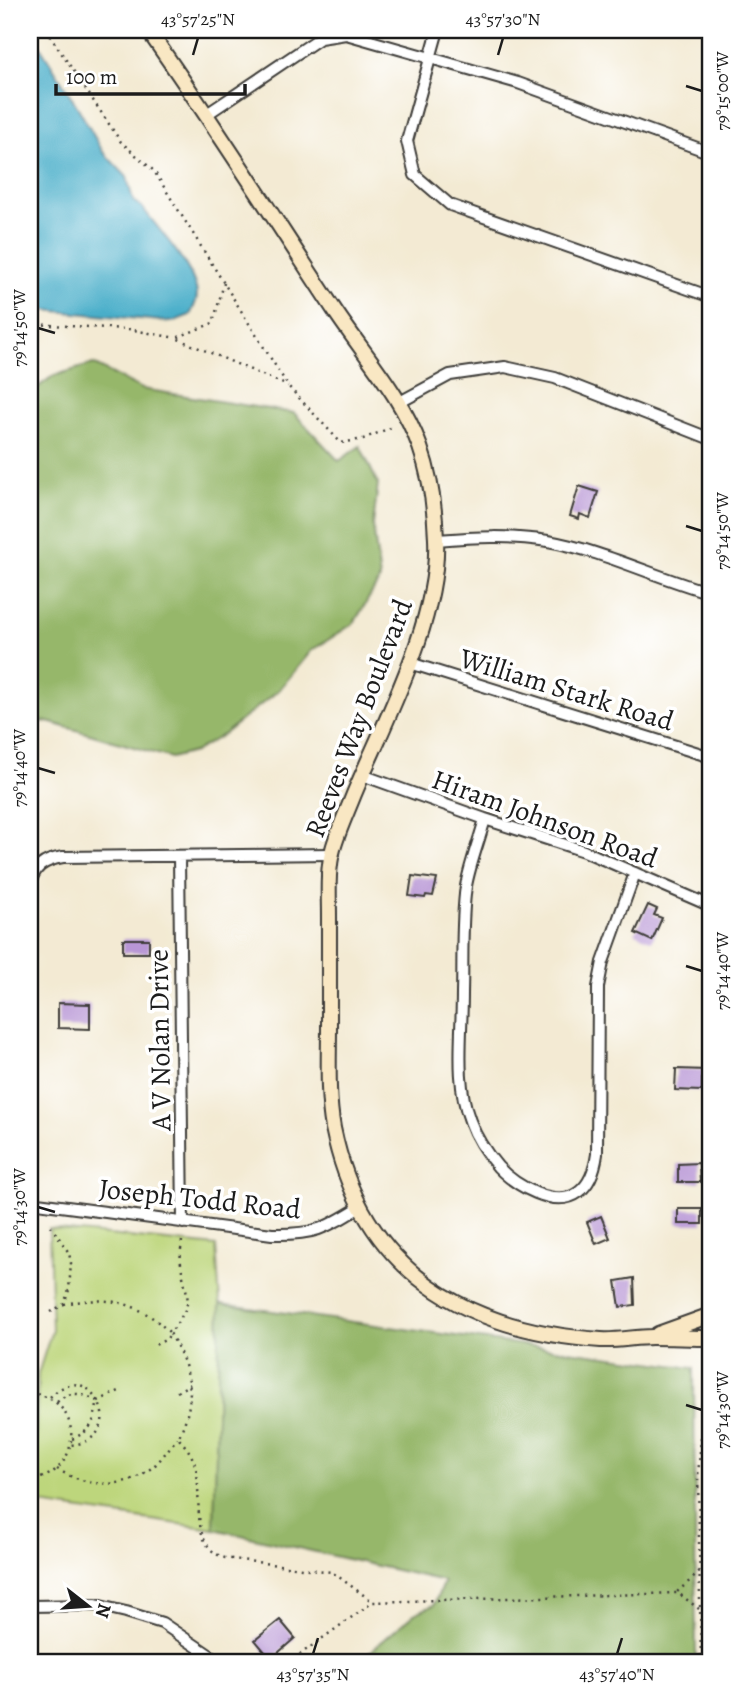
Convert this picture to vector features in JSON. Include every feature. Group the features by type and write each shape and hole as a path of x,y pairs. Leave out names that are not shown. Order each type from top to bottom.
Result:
{"street":[{"name":"Reeves Way Boulevard","path":"148,30 207,114 337,313 400,402 421,448 430,489 436,540 430,602 410,663 331,854 329,1085 332,1124 344,1172 360,1207 384,1243 420,1281 449,1301 502,1321 548,1334 606,1340 650,1337 711,1338"},
{"path":"438,30 407,141 415,175 450,205 711,297"},
{"path":"207,114 320,38 346,34 518,83 711,153"},
{"path":"400,402 450,375 505,367 555,377 711,439"},
{"path":"436,540 481,537 550,542 711,593"},
{"name":"William Stark Road","path":"410,663 711,757"},
{"name":"Hiram Johnson Road","path":"362,775 566,845 711,906"},
{"path":"485,819 466,886 461,1081 469,1120 484,1150 500,1169 525,1188 549,1197 564,1198 579,1193 594,1171 597,1154 598,987 603,962 635,873"},
{"path":"30,887 38,866 55,858 331,854"},
{"name":"A V Nolan Drive","path":"179,856 183,1223"},
{"name":"Joseph Todd Road","path":"30,1202 272,1234 301,1235 322,1230 360,1207"},
{"path":"30,1215 30,1226"},
{"name":"Reeves Way Boulevard","path":"650,1337 709,1313"},
{"path":"709,1313 706,1324 711,1338"},
{"path":"30,1606 96,1605 162,1623 221,1663"}],"path":[{"path":"46,30 121,142 154,171 288,386 341,443 363,439 408,421"},
{"path":"176,338 213,323 224,283"},
{"path":"30,324 128,329 176,338 288,386"},
{"path":"51,1226 69,1253 71,1263 69,1290 64,1304"},
{"path":"153,1346 167,1339 186,1308 189,1296 180,1263 182,1241"},
{"path":"51,1312 64,1304 102,1299 117,1301 149,1315 170,1333 190,1384 189,1410 178,1438 155,1465 138,1475 110,1484 88,1483 74,1479 57,1469"},
{"path":"701,1663 698,1476 707,1364 711,1376"},
{"path":"49,1398 70,1384 88,1388 103,1410 102,1423 97,1433 83,1444 70,1445"},
{"path":"177,1392 190,1384"},
{"path":"57,1402 72,1392 98,1401 120,1391"},
{"path":"30,1393 57,1402 70,1423 72,1439 65,1460 57,1469 39,1480 30,1480"},
{"path":"72,1439 86,1433 93,1424 98,1401"},
{"path":"178,1438 192,1456 196,1468 198,1520 215,1554 225,1558 332,1572 373,1602"},
{"path":"678,1593 701,1571"},
{"path":"288,1663 373,1602 678,1593 701,1610"}],"green space":[{"path":"93,364 142,389 294,413 339,461 360,446 378,484 373,525 380,579 354,623 311,651 279,690 224,734 194,752 171,758 30,719 30,393 53,376"},
{"path":"49,1229 216,1246 220,1304 214,1529 33,1503 38,1374 52,1330"},
{"path":"220,1304 694,1368 696,1663 336,1663 365,1656 414,1614 434,1605 444,1581 214,1529"}],"water":[{"path":"30,30 103,152 127,177 133,201 142,207 190,273 197,295 190,315 172,322 30,307"}],"building":[{"path":"579,486 598,492 590,518 580,514 579,519 570,516"},
{"path":"412,876 437,879 433,896 409,896"},
{"path":"648,905 657,909 654,915 662,918 652,941 635,933"},
{"path":"123,939 149,939 149,953 123,953"},
{"path":"58,1003 90,1004 90,1029 58,1028"},
{"path":"676,1069 707,1070 707,1080 702,1079 702,1091 675,1090"},
{"path":"699,1163 700,1182 678,1182 678,1164"},
{"path":"678,1209 702,1209 702,1224 678,1224"},
{"path":"601,1216 610,1238 596,1244 587,1222"},
{"path":"634,1278 635,1305 620,1307 616,1281"},
{"path":"280,1620 295,1638 271,1659 255,1640"}]}
